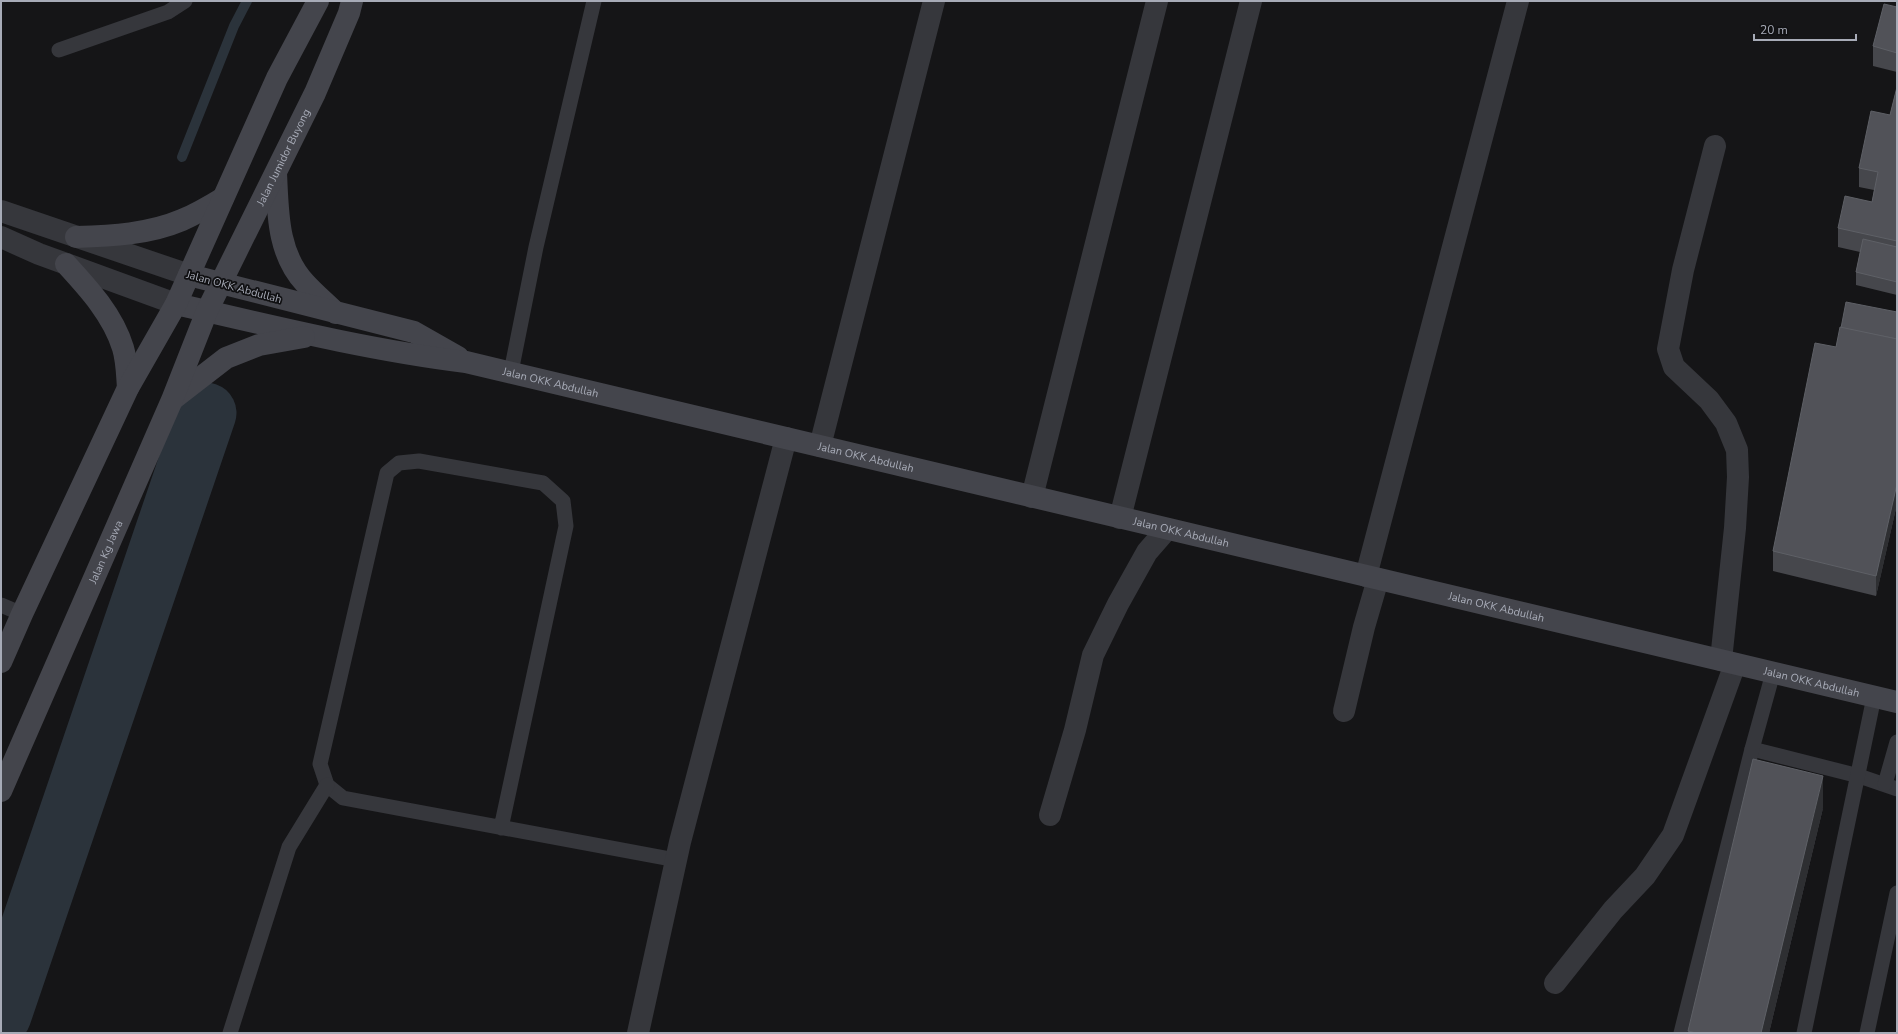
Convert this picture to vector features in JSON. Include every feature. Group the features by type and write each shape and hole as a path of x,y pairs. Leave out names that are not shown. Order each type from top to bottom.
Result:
{"main road":[{"path":"1,662 128,388 176,304 277,78 318,1"},
{"name":"Jalan Jumidor Buyong","path":"207,311 315,93 349,13 352,1"},
{"path":"275,172 282,242 290,262 304,282 337,314"},
{"path":"76,237 118,235 164,226 182,220 223,198"},
{"path":"66,264 89,289 109,317 123,348 128,388"},
{"name":"Jalan OKK Abdullah","path":"189,275 337,314 414,332 466,362"},
{"name":"Jalan OKK Abdullah","path":"176,304 409,355 466,362 511,372 1897,702"},
{"name":"Jalan Kg Jawa","path":"1,791 172,400 207,311"},
{"path":"172,400 226,358 259,345 313,335"}],"street":[{"path":"820,446 934,1"},
{"path":"1032,497 1156,1"},
{"path":"1120,518 1251,1"},
{"path":"1344,711 1364,627 1372,577 1518,1"},
{"path":"1555,983 1613,910 1645,876 1673,835 1728,662 1738,477 1736,450 1726,423 1709,400 1674,367 1668,349 1683,270 1715,146"},
{"name":"Jalan OKK Abdullah","path":"1,211 189,275"},
{"name":"Jalan OKK Abdullah","path":"1,237 39,254 176,304"},
{"path":"638,1033 676,860 786,438"},
{"path":"1050,815 1075,730 1093,655 1118,604 1147,552 1167,529"}],"lane":[{"path":"59,50 168,12 184,1"},
{"path":"511,372 536,247 594,1"},
{"path":"501,828 566,526 563,501 543,483 419,461 399,463 387,473 320,764 327,784 343,798 501,828 676,860"},
{"path":"1,605 22,614"},
{"path":"1681,1033 1752,749 1773,673"},
{"path":"1804,1033 1874,697"},
{"path":"1752,749 1891,786 1897,742"},
{"path":"230,1033 289,847 327,784"},
{"path":"1866,1033 1897,893"}],"building":[{"path":"1884,4 1897,7 1897,53 1873,46"},
{"path":"1897,87 1897,241 1838,228 1845,196 1872,202 1878,172 1859,168 1871,111 1890,115"},
{"path":"1863,239 1897,247 1897,282 1856,272"},
{"path":"1846,302 1897,312 1897,339 1841,328"},
{"path":"1840,327 1897,339 1897,484 1876,576 1773,551 1815,343 1836,347"},
{"path":"1753,759 1823,776 1761,1033 1696,1033 1688,1031"}],"waterway":[{"path":"182,157 234,26 247,1"},
{"path":"1,1015 206,413"}]}
